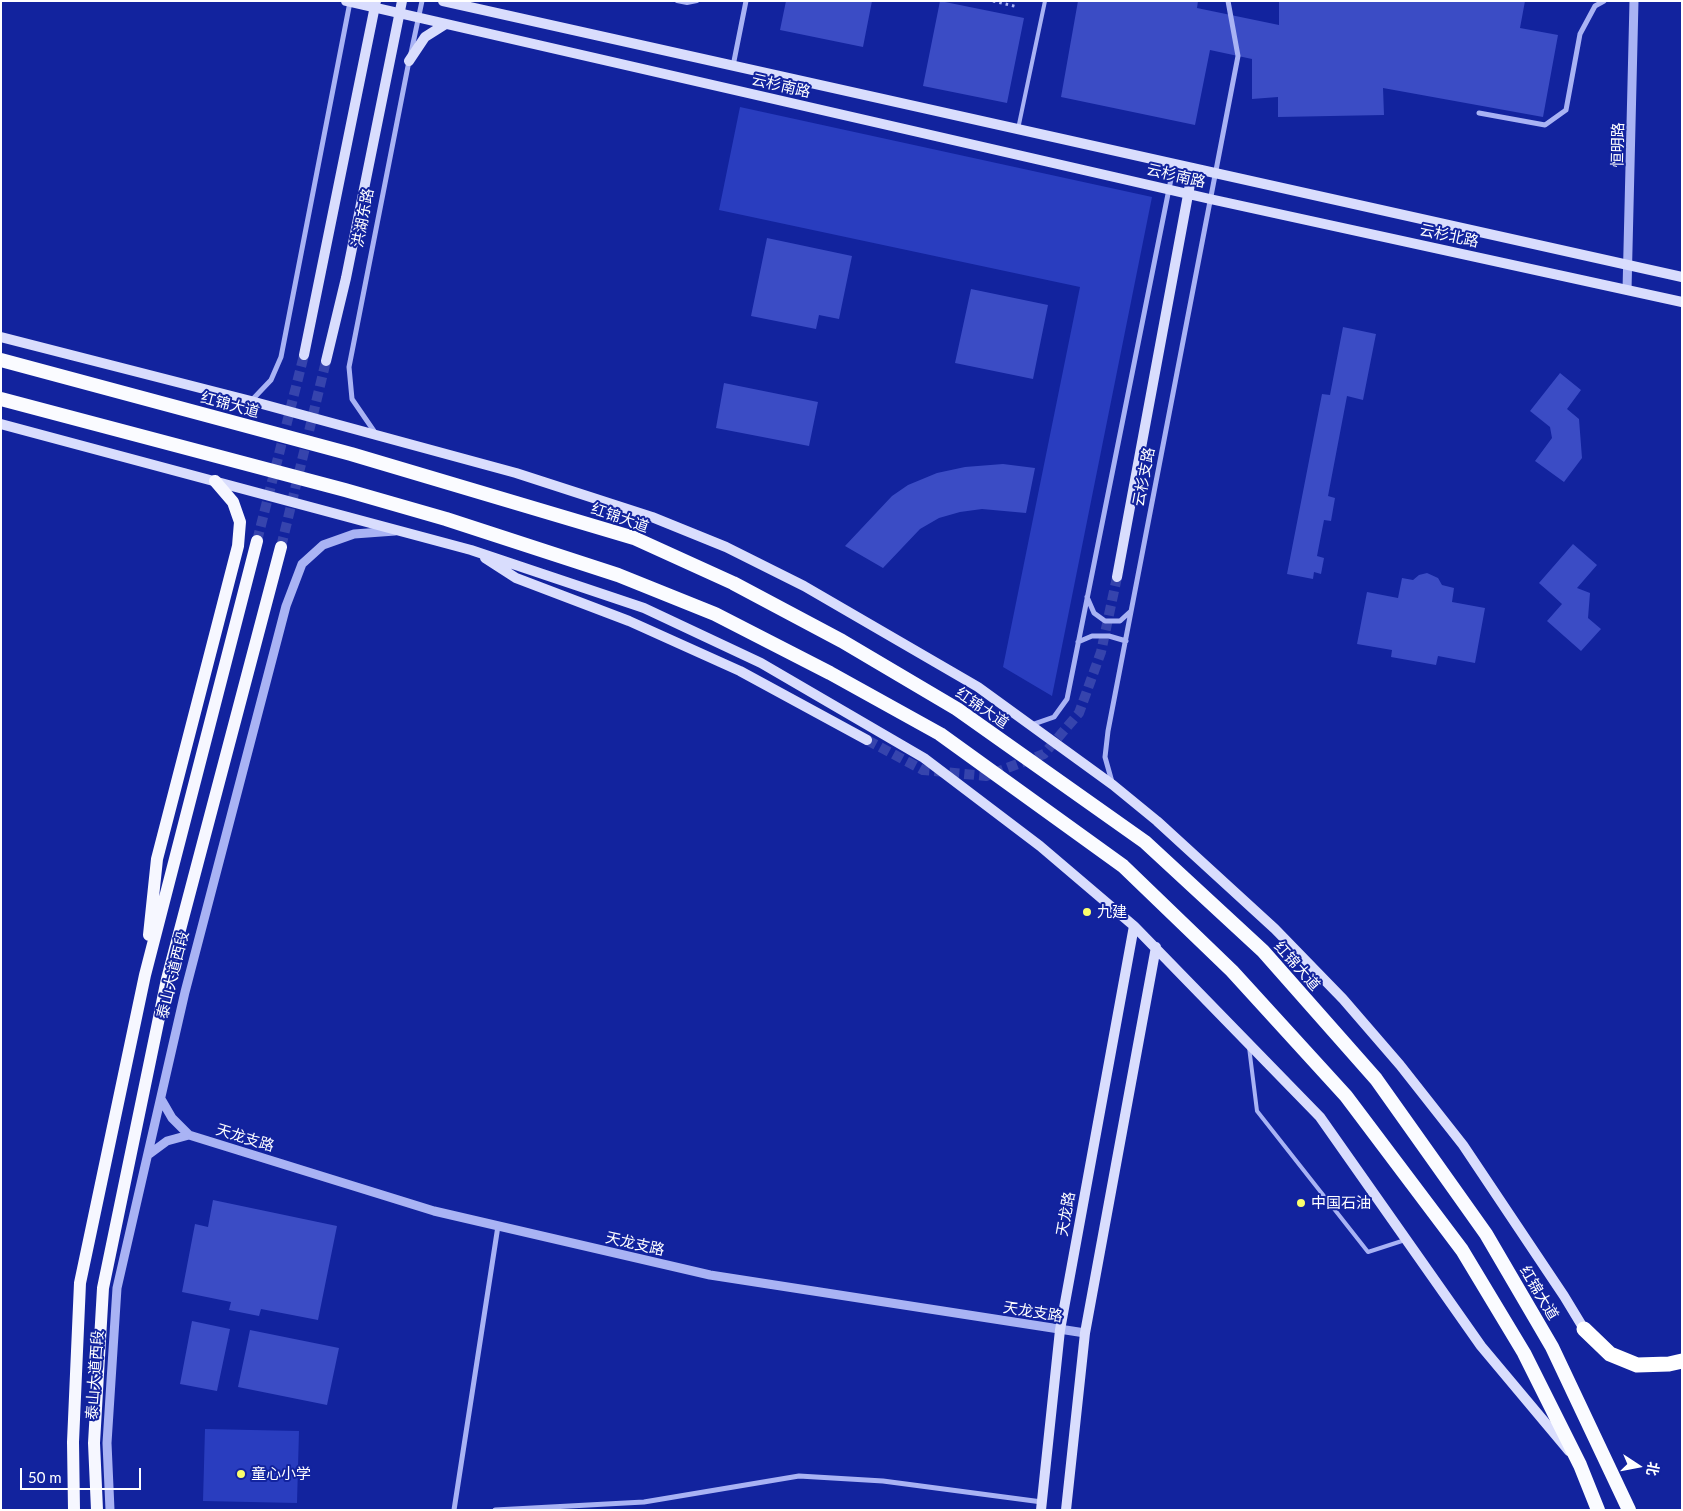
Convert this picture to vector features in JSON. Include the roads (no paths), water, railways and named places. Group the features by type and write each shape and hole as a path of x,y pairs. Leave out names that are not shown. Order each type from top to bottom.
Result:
{"highway":[{"name":"红锦大道","path":"1,360 351,454 634,538 733,583 850,646 956,709 1137,836 1263,951 1376,1079 1486,1234 1552,1346 1629,1510"},
{"path":"1,399 345,490 446,519 618,575 715,614 830,673 940,734 1123,866 1232,972 1346,1096 1462,1250 1524,1353 1580,1465 1598,1510"},
{"path":"1584,1329 1610,1354 1637,1365 1669,1364 1682,1361"}],"main road":[{"name":"洪湖东路","path":"326,361 346,278 402,1"},
{"name":"云杉南路","path":"443,1 1215,173"},
{"name":"云杉南路","path":"349,2 375,5 399,15 1210,199"},
{"name":"洪湖东路","path":"304,355 375,5"},
{"path":"409,61 425,38 444,25"},
{"path":"1117,577 1193,168"},
{"name":"云杉北路","path":"1215,173 1682,277"},
{"name":"云杉北路","path":"1210,199 1682,302"},
{"name":"红锦大道","path":"1,337 251,401 516,473 652,517 726,547 804,586 978,687 1113,785 1157,821 1275,929 1356,1014 1400,1065 1463,1145 1560,1288 1584,1329"},
{"path":"1,424 471,550 644,608 761,663 924,758 1040,846 1134,926 1320,1117 1481,1346 1580,1465"},
{"path":"145,975 157,859 238,546 240,522 234,502 215,481"},
{"name":"泰山大道西段","path":"74,1510 73,1442 80,1283 145,975 257,541"},
{"name":"泰山大道西段","path":"97,1510 94,1443 103,1288 167,978 281,547"},
{"path":"471,550 516,578 628,621 740,671 868,740"},
{"name":"天龙路","path":"1041,1506 1060,1330 1134,926"},
{"path":"1066,1510 1085,1333 1156,947"}],"street":[{"name":"洪湖东路","path":"376,435 352,398 349,367 422,1"},
{"path":"734,66 746,1"},
{"name":"云杉支路","path":"1113,785 1105,756 1108,731 1238,56 1228,1"},
{"path":"1479,113 1545,125 1566,110 1580,34 1595,6 1604,1"},
{"name":"恒明路","path":"1627,290 1634,1"},
{"path":"251,401 271,380 281,356 349,2"},
{"path":"1030,726 1054,717 1067,699 1174,164"},
{"name":"泰山大道西段","path":"110,1510 107,1443 117,1288 185,992 286,606 302,564 323,545 354,534 401,530"},
{"path":"1087,596 1094,613 1105,621 1120,621 1132,610"},
{"path":"1078,642 1092,636 1109,636 1126,641"},
{"path":"161,1099 172,1118 189,1135"},
{"path":"148,1155 166,1141 189,1135"},
{"name":"天龙支路","path":"189,1135 434,1211 710,1275 1085,1333"},
{"path":"454,1510 498,1226"},
{"path":"495,1510 644,1502 799,1476 883,1481 1041,1506"}],"lane":[{"path":"677,1 687,3 697,1"},
{"path":"1018,129 1045,1"},
{"path":"1248,1042 1257,1111 1368,1252 1406,1239"}],"tunnel":[{"path":"257,541 304,355"},
{"path":"281,547 326,361"},
{"path":"867,740 923,770 986,776 1044,754 1079,713 1101,652 1117,577"}],"place":[{"name":"九建","path":"1087,912"},
{"name":"中国石油","path":"1301,1203"},
{"name":"童心小学","path":"241,1474"}]}
